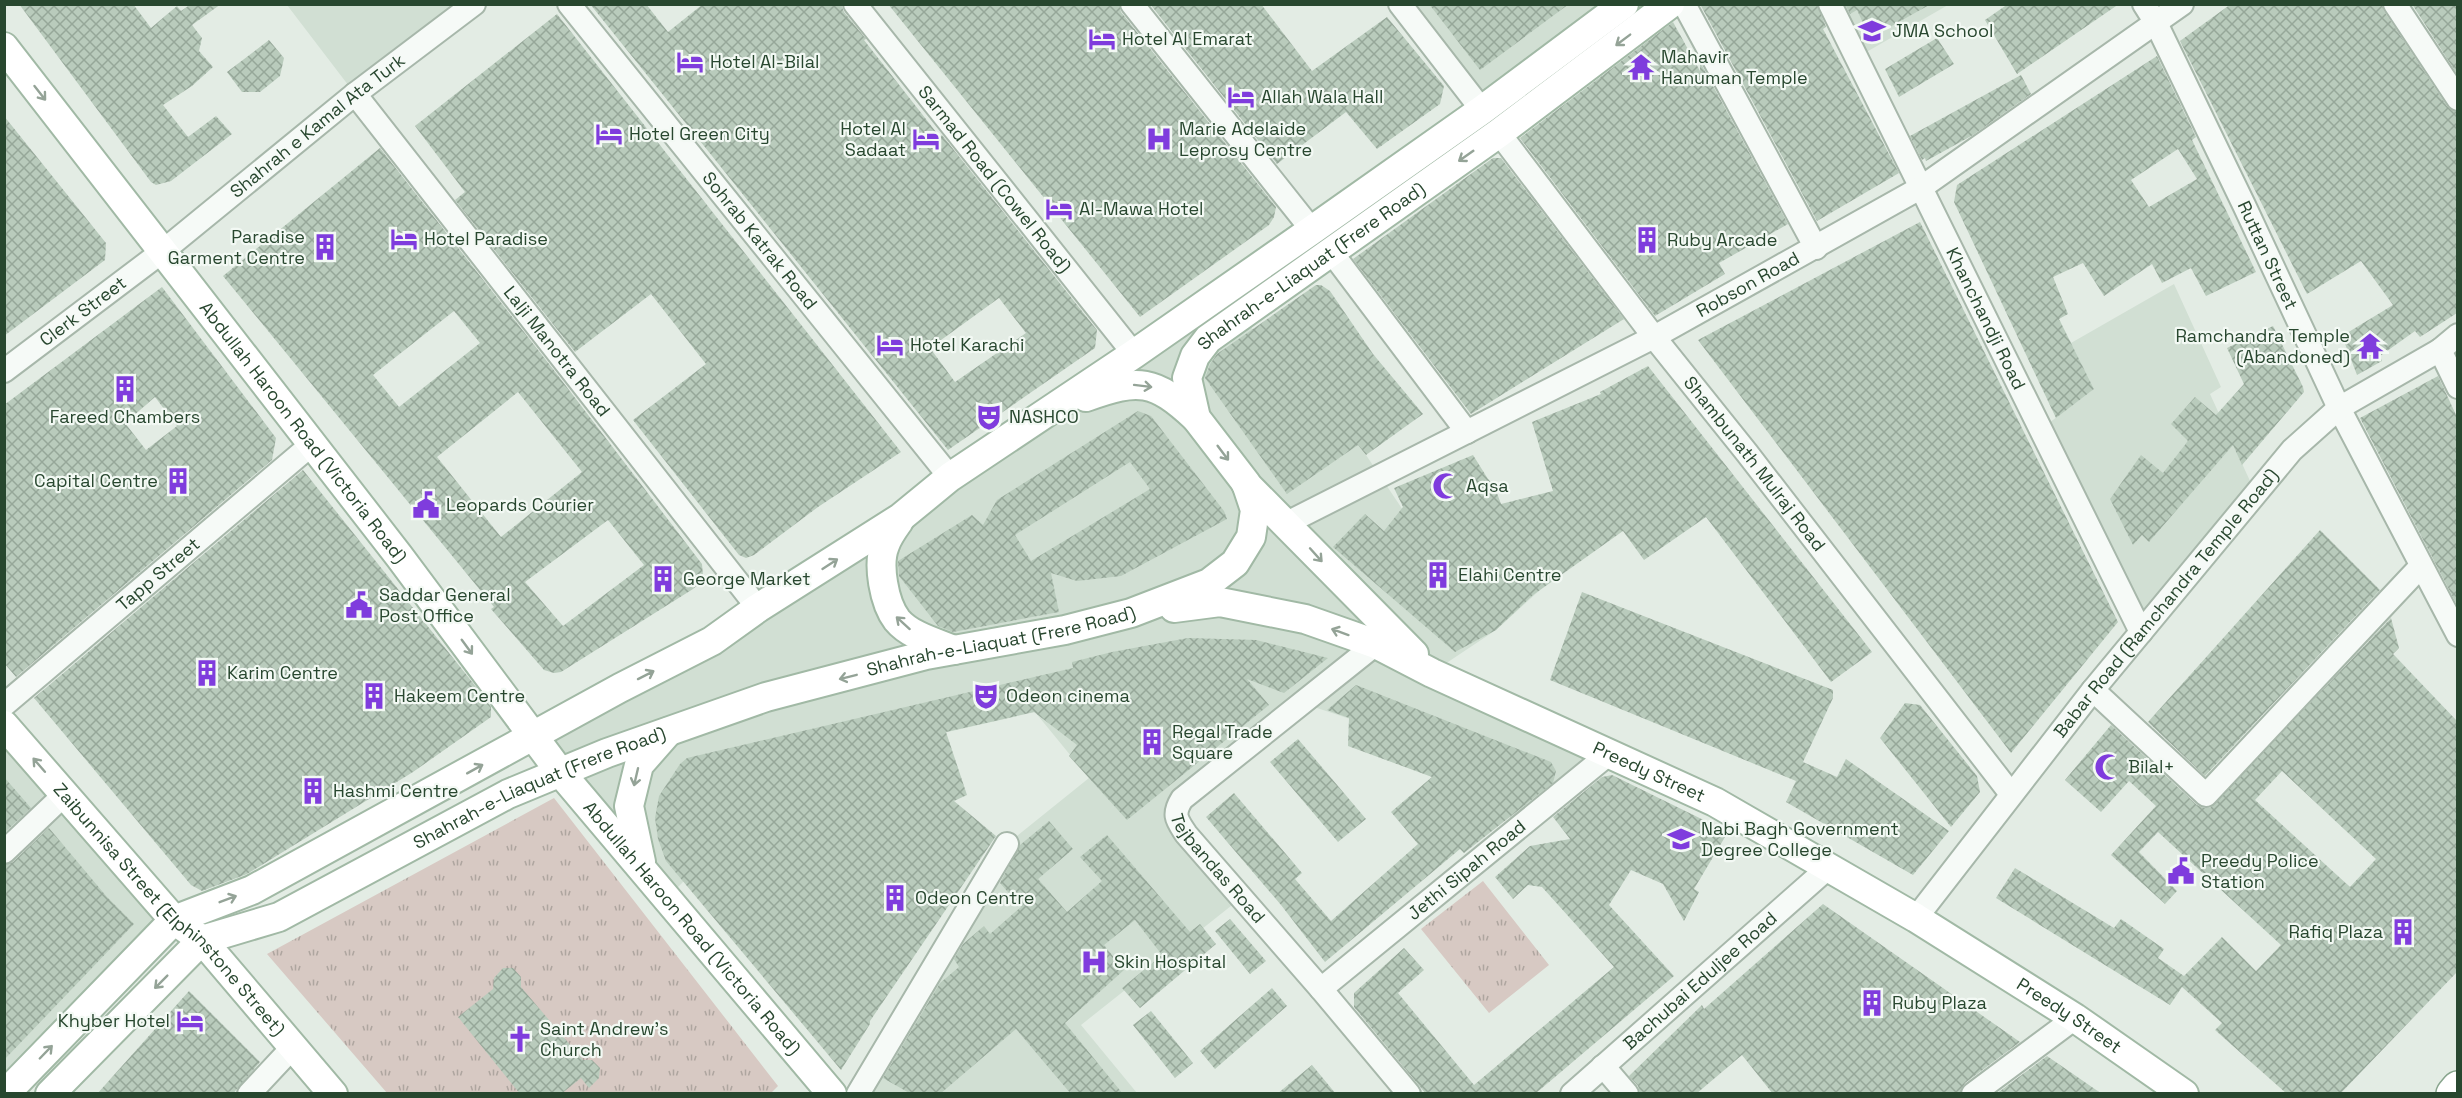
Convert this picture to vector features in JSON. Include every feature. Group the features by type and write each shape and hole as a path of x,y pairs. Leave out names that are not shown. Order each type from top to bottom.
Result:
{"highway":[{"path":"2453,1094 2457,1088"}],"main road":[{"name":"Shahrah-e-Liaquat (Frere Road)","path":"5,1094 174,920 252,890 712,640 758,608 900,518 950,477 1134,354 1312,230 1482,110 1624,4"},
{"name":"Shahrah-e-Liaquat (Frere Road)","path":"50,1094 202,940 279,917 508,794 669,730 766,697 926,655 1065,630 1131,613 1209,583 1235,563 1251,537 1255,510 1246,483 1196,418 1187,378 1194,356 1208,339 1499,133 1670,4"},
{"name":"Abdullah Haroon Road (Victoria Road)","path":"4,47 311,445 399,555 560,772 641,865 823,1090"},
{"path":"1012,434 1084,397 1118,386 1146,384 1173,397 1196,418"},
{"path":"1246,483 1432,673"},
{"path":"900,518 885,544 880,562 886,596 898,621 919,636 954,650"},
{"name":"Preedy Street","path":"1131,613 1220,602 1305,619 1376,644 1432,673 1715,802 1916,918 2075,1018 2184,1094"},
{"name":"Zaibunnisa Street (Elphinstone Street)","path":"4,725 174,920 202,940 333,1094"},
{"path":"641,865 629,806 639,765 669,730"}],"street":[{"name":"Shahrah e Kamal Ata Turk","path":"163,251 355,94 474,4"},
{"name":"Sohrab Katrak Road","path":"569,4 950,477"},
{"name":"Sarmad Road (Cowel Road)","path":"855,4 1134,354"},
{"path":"1132,4 1312,230"},
{"path":"1400,4 1482,110"},
{"path":"1683,4 1816,248"},
{"name":"Khanchandji Road","path":"1830,4 2141,632"},
{"name":"Robson Road","path":"1287,523 1654,337 1922,187 2150,14 2182,4"},
{"path":"2395,4 2457,99"},
{"name":"Ruttan Street","path":"2150,14 2244,205 2339,408 2457,635"},
{"name":"Lalji Manotra Road","path":"355,94 758,608"},
{"name":"Shambunath Mulraj Road","path":"1499,133 1654,337 1747,453 2011,794"},
{"name":"Clerk Street","path":"4,371 163,251"},
{"path":"1332,253 1467,432"},
{"name":"Babar Road (Ramchandra Temple Road)","path":"1916,918 2093,690 2292,450 2339,408 2440,350 2457,335"},
{"path":"2440,350 2457,387"},
{"name":"Tapp Street","path":"4,705 311,445"},
{"path":"2093,690 2206,795 2421,566"},
{"name":"Tejbandas Road","path":"1376,644 1182,799 1176,808 1177,820 1186,834 1321,988 1409,1094"},
{"name":"Jethi Sipah Road","path":"1321,988 1610,753"},
{"path":"4,852 64,794"},
{"path":"858,1094 1007,844"},
{"name":"Bachubai Eduljee Road","path":"1572,1094 1829,867"},
{"path":"1973,1094 2075,1018"},
{"path":"249,1094 293,1047"},
{"path":"1603,1066 1627,1094"}],"shaded area":[{"path":"287,5 473,5 355,94"},
{"path":"1400,5 1625,5 1482,110"},
{"name":"JMA School","path":"1830,5 1948,5 1856,58"},
{"path":"2174,284 2221,387 2210,394 2256,494 2141,632 2041,429 2094,389 2071,343"},
{"path":"1226,290 1305,399 1317,392 1366,455 1407,516 1540,590 1496,630 1433,672 1610,753 1519,827 1449,752 1302,703 1176,808 1241,898 1081,1025 1137,1093 858,1094 1007,844 1089,778 1035,712 842,756 748,826 668,897 533,737 950,477"},
{"path":"4,746 53,804 174,920 4,1093"}],"green space":[{"name":"Saint Andrew's Church","path":"554,798 778,1086 770,1094 387,1093 267,954"},
{"path":"1483,881 1549,965 1489,1013 1421,929"}],"building":[{"path":"19,4 133,4 151,28 177,6 181,11 191,4 221,4 192,25 202,38 199,51 213,67 192,86 163,105 188,137 216,116 232,134 171,181 156,185 151,182"},
{"path":"590,4 646,4 668,32 703,4 841,4 844,12 866,39 864,40 940,137 942,135 1097,330 1095,348 948,450","holes":["999,298 1026,333 955,382 930,348"]},
{"path":"888,4 1119,4 1121,12 1276,207 1274,217 1269,225 1140,317"},
{"path":"1150,4 1261,4 1312,71 1387,17 1444,86 1440,104 1377,149 1346,112 1277,164"},
{"path":"1429,4 1569,4 1480,70"},
{"path":"1700,4 1817,4 1826,27 1823,29 1899,173 1817,221"},
{"path":"1845,4 1931,4 1870,38 1857,10 1850,14"},
{"path":"2008,4 2119,4 2017,74 1985,20"},
{"path":"2231,4 2382,4 2384,11 2447,106 2457,112 2457,313 2420,337 2415,331 2380,356 2382,361 2357,375 2342,336 2393,305 2361,261 2307,294 2180,41"},
{"path":"2412,4 2457,4 2457,74"},
{"path":"557,14 901,452 818,507 754,555 746,558 739,555 633,420 706,364 651,294 575,352 455,200 465,192 415,126"},
{"path":"1673,22 1700,71 1700,62 1788,224 1719,263 1725,274 1655,316 1520,138"},
{"path":"1937,38 1954,64 1899,97 1885,69"},
{"path":"269,40 284,58 280,76 260,92 242,92 227,72"},
{"path":"2157,56 2196,137 2192,140 2256,272 2206,296 2191,268 2162,283 2152,264 2104,296 2083,263 2053,277 2068,314 2059,319 2094,389 2056,418 1954,202 1957,185","holes":["2178,149 2197,179 2149,207 2131,180"]},
{"path":"2021,75 2031,94 1973,135 1926,161 1925,158 1922,160 1910,136"},
{"path":"4,116 106,243 105,260 4,336"},
{"path":"380,148 702,564 703,576 699,584 561,672 554,673 544,670 491,609 494,607 223,276","holes":["454,311 480,343 399,407 373,375","518,392 582,472 501,537 437,457","608,520 644,565 563,626 525,582"]},
{"path":"1493,158 1501,158 1624,319 1471,414 1353,259"},
{"path":"1920,222 2118,622 2011,753 1698,340"},
{"path":"1316,285 1321,285 1330,291 1373,354 1423,414 1366,455 1358,445 1287,494 1205,378 1217,354"},
{"path":"162,287 276,438 272,460 16,677 4,663 4,405","holes":["155,397 177,426 146,450 125,423"]},
{"path":"2273,326 2304,392 2242,465 2233,445 2149,542 2142,535 2133,545 2110,499 2141,455 2163,473 2188,441 2171,424 2195,397 2216,415 2244,384 2227,348"},
{"path":"1648,366 1872,652 1831,682 1706,517 1644,560 1623,531 1533,595 1496,630 1455,652 1333,547 1365,514 1384,531 1403,507 1394,488 1473,455 1494,485 1501,504 1553,491 1532,422 1601,394 1600,392"},
{"path":"2438,376 2457,417 2457,605 2360,418"},
{"path":"1138,411 1151,416 1224,511 1227,519 1121,576 1077,581 1051,573 1059,612 953,632 938,626 899,576 898,561 972,515 983,525 997,500","holes":["1130,462 1150,489 1031,561 1015,535"]},
{"path":"303,470 473,683 491,707 491,717 413,772 247,874 202,891 191,885 34,698"},
{"path":"2320,530 2380,590 2205,776 2148,722"},
{"path":"1582,592 1833,690 1833,698 1803,762 1837,777 1846,759 1949,831 1913,875 1786,802 1796,781 1550,680"},
{"path":"2391,618 2399,648 2393,654 2457,721 2457,972 2340,1094 2287,1094 2215,1030 2222,1023 2182,987 2170,1005 1996,898 2015,868 2114,928 2121,919 2164,949 2158,958 2184,976 2222,937 2256,971 2281,945 2158,832 2139,852 2177,891 2165,904 2111,855 2156,806 2129,781 2101,812 2065,780 2111,725 2197,805 2210,808","holes":["2282,771 2376,859 2350,887 2255,800"]},
{"path":"1188,638 1256,640 1328,658 1284,693 1247,679 1269,705 1127,820 1069,756 1077,745 1034,712 946,732 967,795 954,801 996,836 870,1021 841,1070 666,861 658,839 655,818 659,796 680,764 687,758 1073,668 1072,662 1112,652"},
{"path":"1356,685 1551,762 1556,771 1553,783 1464,853 1460,849 1325,962 1281,905 1206,817 1234,793 1302,873 1295,879 1331,921 1418,844 1391,812 1432,777 1348,746 1349,718 1327,710"},
{"path":"1905,703 1920,705 1977,776 1980,792 1951,827 1880,738"},
{"path":"1298,739 1366,819 1338,842 1270,762"},
{"path":"1612,775 1728,832 1694,889 1699,892 1684,921 1663,884 1631,870 1609,905 1674,976 1535,1094 1426,1094 1354,1007 1354,993 1404,948 1424,970 1398,993 1474,1085 1614,967 1542,887 1528,885 1513,899 1495,877 1530,846 1570,839 1553,817 1602,777"},
{"path":"4,777 31,808 4,833"},
{"path":"1049,821 1073,849 1038,879 1067,912 1102,881 1080,857 1107,835 1190,932 1200,924 1216,944 1140,1008 1122,988 1162,955 1135,920 1104,945 1124,970 1065,1023 1123,1094 1071,1094 1016,1029 940,1094 911,1094 883,1078 940,983 959,967 954,959 963,944 984,926 990,934 1021,907 1000,883 1020,845"},
{"path":"49,828 107,897 134,924 4,1060 4,865 13,862"},
{"name":"Ruby Plaza","path":"1823,904 2020,1042 1965,1083 1960,1094 1773,1094 1742,1055 1696,1094 1640,1094 1638,1086 1629,1076 1702,1005 1704,1009"},
{"path":"1230,919 1266,961 1250,974 1215,931"},
{"name":"Saint Andrew's Church","path":"503,968 513,968 521,977 521,987 583,1060 592,1060 600,1068 599,1078 589,1088 581,1078 561,1094 520,1094 458,1017 493,989 494,978"},
{"path":"1272,988 1287,1006 1215,1069 1200,1051"},
{"name":"Khyber Hotel","path":"189,991 260,1062 233,1094 97,1094"},
{"path":"1151,1011 1193,1063 1175,1078 1133,1025"},
{"path":"2047,1056 2102,1094 1996,1094"},
{"path":"1312,1065 1336,1094 1277,1094"}],"place":[{"name":"JMA School","path":"1872,31"},
{"name":"Hotel Al Emarat","path":"1102,39"},
{"name":"Hotel Al-Bilal","path":"690,62"},
{"name":"Mahavir Hanuman Temple","path":"1641,67"},
{"name":"Allah Wala Hall","path":"1241,97"},
{"name":"Hotel Green City","path":"609,134"},
{"name":"Hotel Al Sadaat","path":"926,139"},
{"name":"Marie Adelaide Leprosy Centre","path":"1159,139"},
{"name":"Al-Mawa Hotel","path":"1059,209"},
{"name":"Hotel Paradise","path":"404,239"},
{"name":"Ruby Arcade","path":"1647,240"},
{"name":"Paradise Garment Centre","path":"325,247"},
{"name":"Hotel Karachi","path":"890,345"},
{"name":"Ramchandra Temple (Abandoned)","path":"2370,346"},
{"name":"Fareed Chambers","path":"125,389"},
{"name":"NASHCO","path":"989,417"},
{"name":"Capital Centre","path":"178,481"},
{"name":"Aqsa","path":"1446,486"},
{"name":"Leopards Courier","path":"426,505"},
{"name":"Elahi Centre","path":"1438,575"},
{"name":"George Market","path":"663,579"},
{"name":"Saddar General Post Office","path":"359,605"},
{"name":"Karim Centre","path":"207,673"},
{"name":"Hakeem Centre","path":"374,696"},
{"name":"Odeon cinema","path":"986,696"},
{"name":"Regal Trade Square","path":"1152,742"},
{"name":"Bilal+","path":"2108,767"},
{"name":"Hashmi Centre","path":"313,791"},
{"name":"Nabi Bagh Government Degree College","path":"1681,839"},
{"name":"Preedy Police Station","path":"2181,871"},
{"name":"Odeon Centre","path":"895,898"},
{"name":"Rafiq Plaza","path":"2403,932"},
{"name":"Skin Hospital","path":"1094,962"},
{"name":"Ruby Plaza","path":"1872,1003"},
{"name":"Khyber Hotel","path":"190,1021"},
{"name":"Saint Andrew's Church","path":"520,1039"}]}
